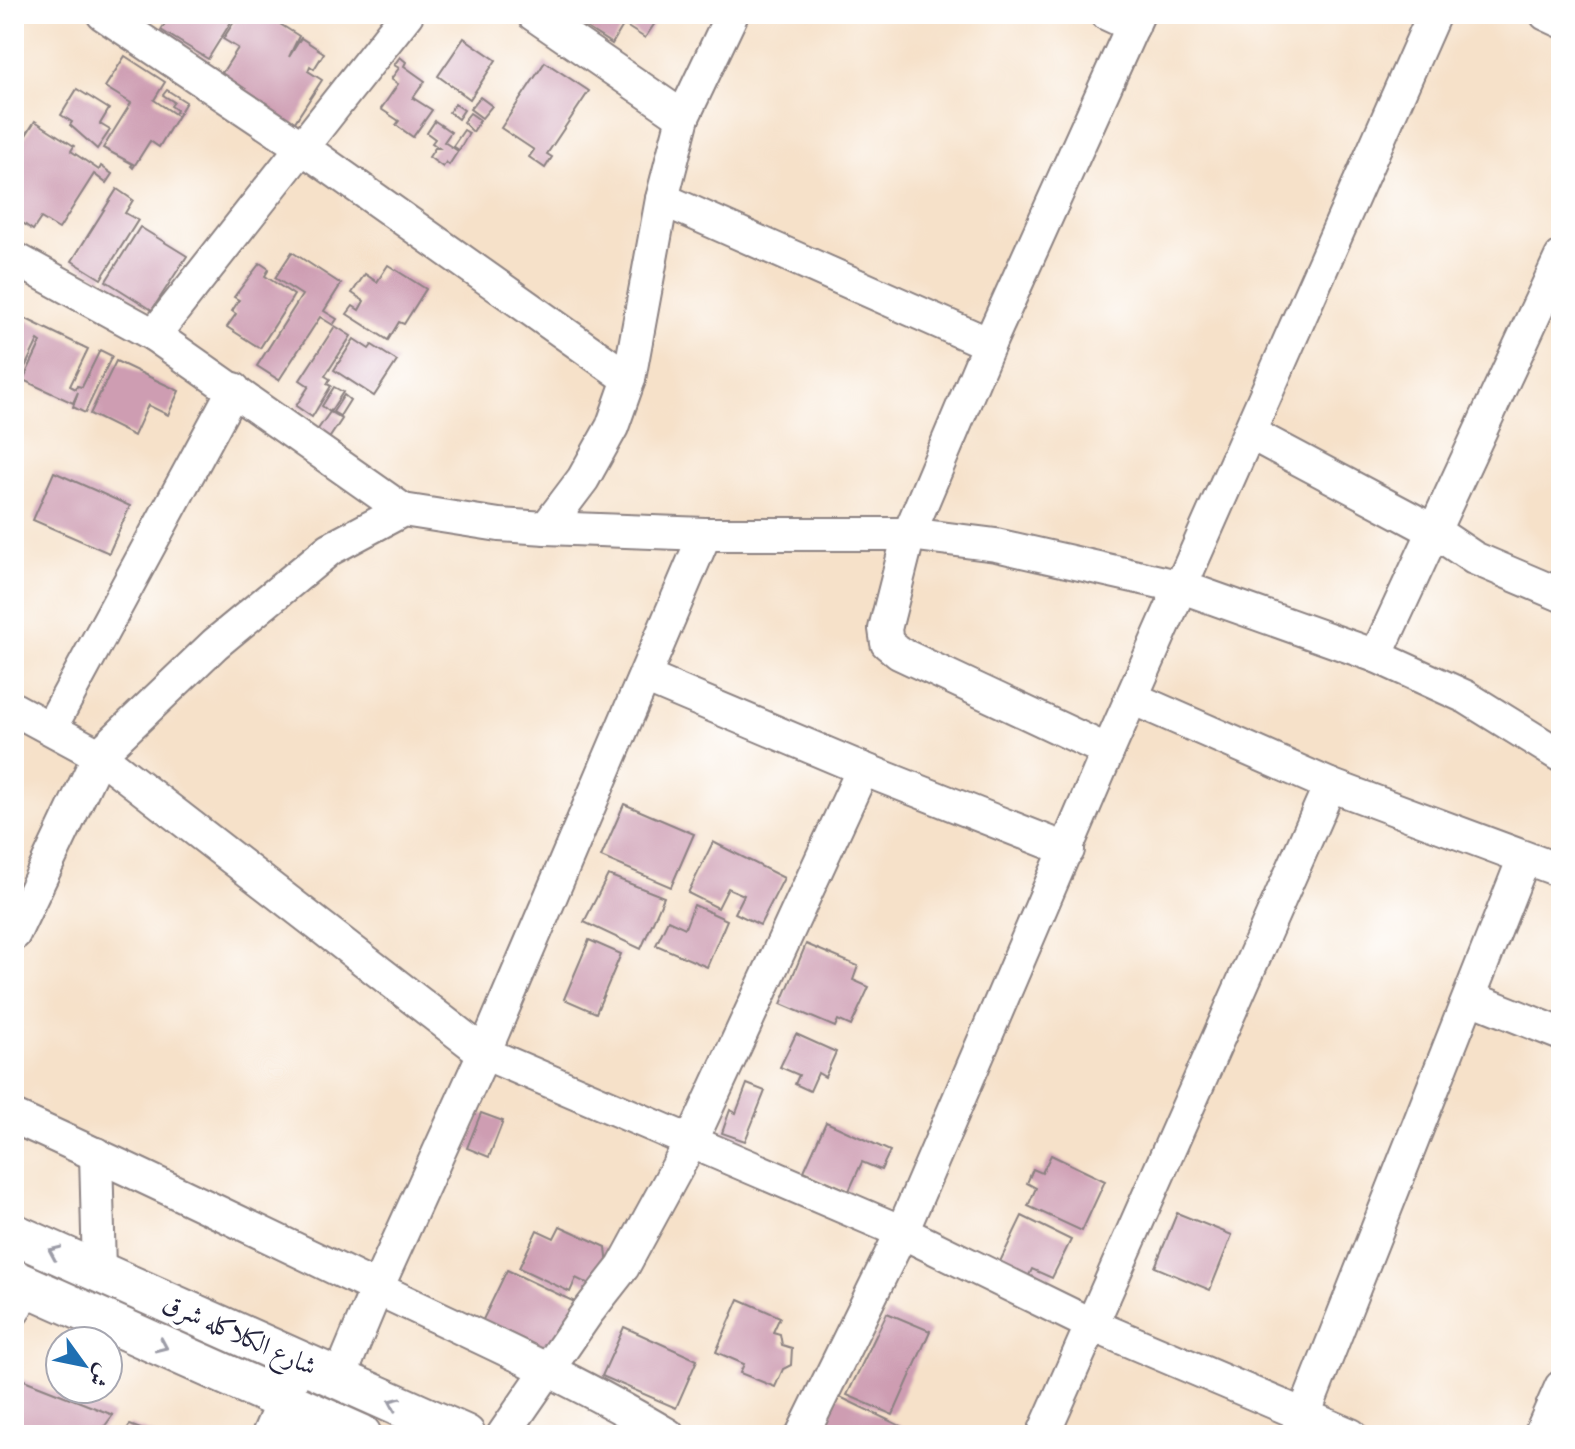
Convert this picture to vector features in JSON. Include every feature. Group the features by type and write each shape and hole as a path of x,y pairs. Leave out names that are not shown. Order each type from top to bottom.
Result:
{"street":[{"path":"103,14 303,148 629,379"},
{"path":"154,335 407,14"},
{"path":"533,14 683,117"},
{"path":"546,528 583,479 612,427 629,379 662,199 683,117 732,14"},
{"path":"802,1435 902,1232 1108,751 1434,14"},
{"path":"1546,14 1561,21"},
{"path":"1108,751 899,653 887,643 885,629 909,534 1126,18"},
{"path":"662,199 989,344"},
{"path":"1376,656 1561,257"},
{"path":"14,258 154,335 403,510 499,525 546,528 705,534 909,534 996,545 1182,587 1376,656 1466,697 1561,756"},
{"path":"51,727 234,389"},
{"path":"1250,433 1434,531 1474,558 1561,595"},
{"path":"14,934 99,755 215,644 330,549 403,510"},
{"path":"339,1379 484,1053 705,534"},
{"path":"645,677 863,769 1068,850"},
{"path":"1132,698 1330,785 1561,871"},
{"path":"14,709 99,755 484,1053 902,1232 1300,1425 1351,1435"},
{"path":"503,1435 587,1313 623,1267 691,1142 863,769"},
{"path":"1043,1435 1330,785"},
{"path":"1300,1425 1524,858"},
{"path":"1471,998 1561,1034"},
{"path":"14,1117 549,1370 668,1435"},
{"path":"96,1154 99,1271"},
{"name":"شارع الكلاكله شرق","path":"14,1234 465,1435"},
{"name":"شارع الكلاكله شرق","path":"18,1292 276,1418 361,1435"},
{"path":"276,1418 300,1361"},
{"path":"1540,1435 1561,1387"}],"building":[{"path":"126,14 154,14 140,36"},
{"path":"171,14 236,14 208,59 161,30"},
{"path":"239,14 264,14 299,36 289,57 301,38 324,53 314,69 310,66 308,71 322,80 291,128 217,81 238,48 223,39"},
{"path":"551,14 578,14 570,27"},
{"path":"588,14 630,14 612,44 581,24"},
{"path":"633,14 666,14 661,22 657,20 645,38 626,26"},
{"path":"464,38 496,60 470,99 438,76"},
{"path":"125,56 165,82 154,100 175,114 177,110 171,106 174,102 163,95 167,90 186,102 159,147 150,141 133,168 133,164 103,148 131,103 105,87"},
{"path":"400,57 406,62 404,66 425,81 413,98 432,110 413,137 396,125 399,121 381,109 398,84 391,79 399,68 394,65"},
{"path":"545,62 589,91 547,154 552,157 545,168 529,157 534,150 501,128"},
{"path":"77,89 109,109 100,124 110,130 97,149 70,125 72,122 61,115"},
{"path":"480,97 492,106 482,118 470,109"},
{"path":"455,104 464,110 458,119 449,112"},
{"path":"470,113 480,120 473,132 463,122"},
{"path":"35,121 74,146 71,151 99,170 101,166 112,174 106,183 94,174 59,229 41,218 33,230 14,217 14,154"},
{"path":"435,121 451,132 444,142 458,151 449,165 446,162 443,167 429,157 435,148 439,148 432,143 435,139 427,133"},
{"path":"464,130 469,133 459,150 453,146"},
{"path":"117,189 133,200 125,213 138,220 101,279 72,261"},
{"path":"140,227 187,256 152,310 106,281"},
{"path":"292,252 341,284 324,311 337,319 333,325 320,317 279,380 257,366 302,295 275,278"},
{"path":"260,263 269,269 265,276 294,295 260,348 227,327 236,314 232,311 239,300 234,297"},
{"path":"388,265 426,289 404,324 399,322 388,340 347,314 353,306 359,310 364,301 352,293 365,274 377,282"},
{"path":"18,315 88,349 70,386 76,389 77,386 82,387 100,350 112,356 85,413 73,407 78,392 73,403 23,380 41,342 38,340 25,367 14,361 14,324"},
{"path":"335,326 351,336 325,376 330,379 327,384 331,386 312,417 296,406 309,386 300,380"},
{"path":"354,339 369,349 372,345 397,361 374,396 334,370"},
{"path":"116,361 179,391 168,415 148,405 134,436 90,414"},
{"path":"334,387 343,392 330,412 322,406"},
{"path":"344,395 350,400 340,416 333,412"},
{"path":"330,412 342,419 328,440 316,432"},
{"path":"54,472 130,506 109,553 33,520"},
{"path":"624,804 694,834 671,887 601,857"},
{"path":"713,842 784,878 760,925 735,913 744,895 728,888 718,908 688,893"},
{"path":"608,875 664,897 641,949 584,922"},
{"path":"694,905 727,920 707,967 656,945 668,920 685,928"},
{"path":"589,940 621,954 596,1013 564,999"},
{"path":"806,944 858,966 853,980 869,987 851,1026 838,1020 835,1027 781,1004"},
{"path":"796,1034 836,1052 825,1077 818,1073 810,1091 795,1084 799,1075 780,1067"},
{"path":"747,1084 765,1091 745,1141 722,1133 730,1110 736,1113"},
{"path":"481,1113 503,1121 489,1157 467,1148"},
{"path":"826,1122 890,1151 881,1170 862,1162 849,1191 804,1171"},
{"path":"1051,1155 1105,1181 1082,1231 1028,1206 1036,1188 1027,1183 1033,1169 1042,1173"},
{"path":"1177,1213 1232,1235 1210,1290 1155,1267"},
{"path":"1022,1216 1071,1240 1052,1278 1032,1269 1023,1288 994,1274"},
{"path":"560,1226 606,1247 608,1268 590,1285 576,1278 570,1292 519,1268 537,1230 554,1238"},
{"path":"507,1270 579,1304 549,1368 476,1334"},
{"path":"739,1299 780,1317 773,1332 780,1334 782,1345 792,1348 791,1365 783,1369 775,1387 740,1373 744,1364 716,1352"},
{"path":"887,1313 930,1331 893,1415 847,1395"},
{"path":"624,1327 697,1360 676,1408 602,1376"},
{"path":"19,1378 44,1388 44,1405 88,1405 113,1415 98,1435 16,1435 14,1386"},
{"path":"838,1396 911,1431 910,1435 819,1435"},
{"path":"130,1425 156,1435 122,1435"}]}
